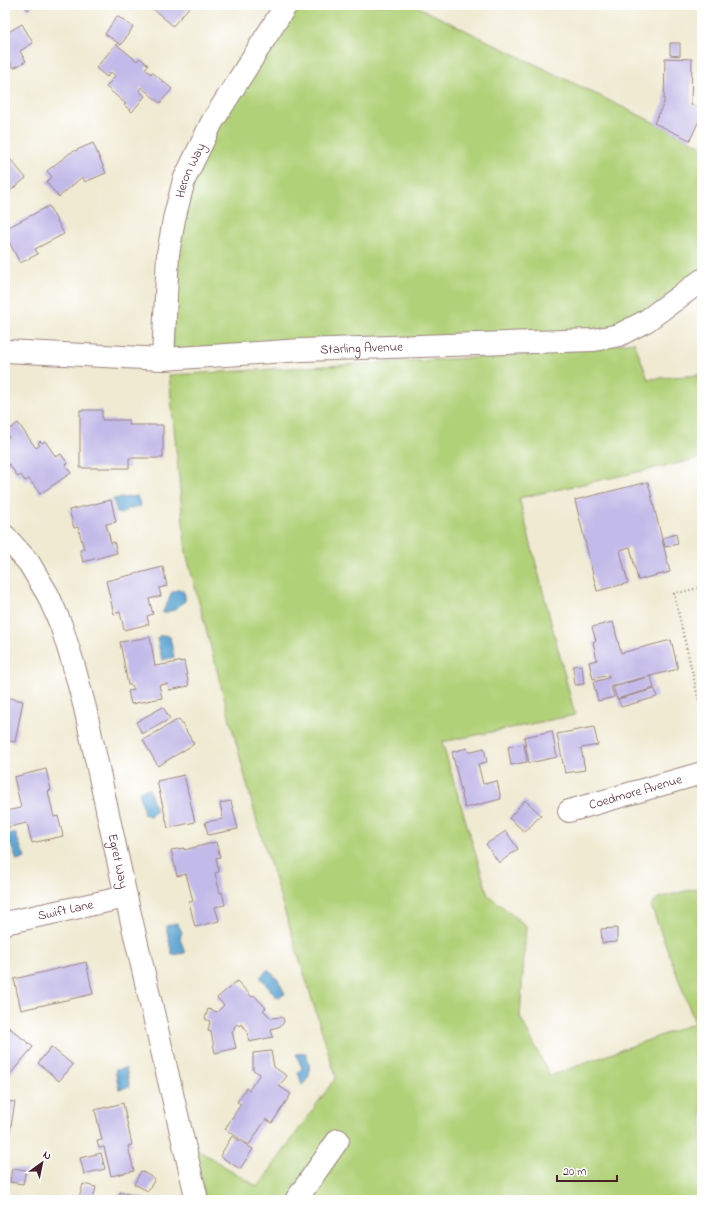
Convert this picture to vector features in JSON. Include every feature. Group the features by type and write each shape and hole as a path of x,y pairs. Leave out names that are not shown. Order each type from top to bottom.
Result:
{"street":[{"name":"Heron Way","path":"164,359 168,254 174,219 184,180 212,122 286,5"},
{"name":"Starling Avenue","path":"5,351 164,359 302,350 594,340 619,335 646,321 702,280"},
{"name":"Egret Way","path":"5,536 29,563 48,595 73,662 85,708 126,897 196,1200"},
{"name":"Coedmore Avenue","path":"569,811 702,773"},
{"name":"Swift Lane","path":"5,923 126,897"},
{"path":"296,1200 338,1140"}],"path":[{"path":"702,587 674,594 702,714"}],"green space":[{"path":"297,5 414,5 702,146 702,268 643,314 599,332 173,355 173,291 188,196 218,126"},
{"path":"634,342 648,379 699,375 702,386 702,458 519,498 575,715 442,742 488,895 526,926 520,1017 550,1076 695,1023 651,906 658,898 702,887 702,1196 689,1200 206,1200 193,1147 258,1187 336,1077 257,822 186,553 169,375 560,352"}],"water":[{"path":"137,496 141,506 128,509 121,514 117,513 113,499"},
{"path":"179,589 183,591 185,595 185,601 174,610 163,613 171,593"},
{"path":"166,635 170,637 174,657 162,660 157,639 159,636"},
{"path":"149,788 156,812 151,816 148,816 147,814 144,815 139,791"},
{"path":"15,832 25,858 17,861 7,835"},
{"path":"177,923 182,932 180,938 185,953 172,955 166,926"},
{"path":"268,969 278,980 285,994 277,998 260,977"},
{"path":"306,1053 310,1070 308,1078 302,1085 298,1072 302,1068 296,1054"},
{"path":"126,1068 130,1087 119,1089 115,1070"}],"building":[{"path":"24,5 34,5 28,10"},
{"path":"154,5 191,5 173,26 152,8"},
{"path":"117,16 133,27 121,45 105,34"},
{"path":"22,24 33,43 20,51 26,61 14,68 9,61 5,64 5,34"},
{"path":"670,43 680,43 680,56 670,55"},
{"path":"116,44 137,61 140,58 148,65 145,69 151,74 152,72 172,89 160,103 141,87 139,90 145,96 132,112 124,105 126,104 106,87 115,76 111,72 107,77 96,68"},
{"path":"665,58 692,59 691,104 702,110 702,114 690,140 654,123 664,103"},
{"path":"93,143 106,173 85,182 82,177 59,197 46,182 52,177 47,171 70,153"},
{"path":"11,160 26,178 5,195 5,164"},
{"path":"49,206 64,234 35,249 38,254 20,263 5,234 5,229"},
{"path":"80,410 102,410 102,420 129,420 129,425 163,425 163,458 129,458 129,468 80,468"},
{"path":"18,423 36,448 40,445 38,443 40,441 42,443 45,441 56,457 61,454 68,464 65,465 71,473 40,494 29,479 25,481 21,475 18,477 9,464 6,466 5,465 5,439 9,437 6,432"},
{"path":"648,482 670,572 638,580 630,547 620,550 628,583 597,591 575,500"},
{"path":"111,500 116,522 106,524 111,543 114,542 117,553 83,562 80,550 84,549 78,527 74,528 69,510"},
{"path":"676,534 678,544 665,547 663,538"},
{"path":"163,567 167,586 159,588 161,596 149,599 153,614 147,616 149,624 124,630 120,612 114,614 106,581"},
{"path":"613,622 621,653 671,640 678,669 611,686 614,697 598,701 593,682 609,678 609,675 593,679 589,662 597,660 593,642 596,641 592,627"},
{"path":"150,637 155,666 184,661 189,686 169,690 168,684 159,685 162,698 131,704 128,691 134,690 132,685 128,685 120,642"},
{"path":"582,665 584,684 575,685 573,666"},
{"path":"651,676 654,688 617,699 613,687"},
{"path":"655,689 657,697 621,707 618,699"},
{"path":"5,697 23,701 15,742 5,740"},
{"path":"163,707 170,719 142,734 136,722"},
{"path":"179,719 194,744 158,766 143,740"},
{"path":"594,727 598,745 581,748 585,770 565,773 557,734"},
{"path":"552,731 557,757 529,763 524,737"},
{"path":"524,744 527,762 511,765 508,747"},
{"path":"467,748 468,752 484,748 487,762 478,764 483,784 497,781 501,799 465,808 452,752"},
{"path":"46,769 51,790 48,791 54,817 58,816 63,836 32,843 27,823 9,827 5,811 21,808 14,777"},
{"path":"184,775 195,822 168,828 157,781"},
{"path":"525,800 541,815 525,832 509,818"},
{"path":"231,801 238,829 208,835 205,822 223,819 220,803"},
{"path":"506,831 518,849 499,863 486,844"},
{"path":"216,842 220,857 216,858 219,872 215,873 225,905 215,907 219,921 195,927 189,902 193,901 186,874 177,876 171,850 184,848 184,850"},
{"path":"617,928 617,942 602,943 601,929"},
{"path":"86,962 93,994 21,1010 14,979"},
{"path":"237,981 252,997 254,995 266,1008 263,1010 271,1018 281,1017 283,1018 284,1022 281,1026 271,1029 273,1037 249,1042 247,1031 241,1024 239,1026 237,1024 234,1027 234,1031 232,1031 236,1048 215,1053 211,1032 208,1031 210,1021 205,1019 208,1009 217,1012 224,1005 217,998"},
{"path":"5,1024 33,1047 7,1078 5,1077"},
{"path":"51,1047 73,1065 59,1081 38,1063"},
{"path":"271,1051 274,1067 287,1076 279,1086 291,1094 272,1123 266,1119 249,1145 225,1129 241,1104 237,1102 246,1088 249,1090 260,1074 253,1070 253,1053"},
{"path":"5,1101 15,1102 6,1156 5,1155"},
{"path":"123,1103 132,1145 128,1146 134,1171 111,1176 104,1147 99,1148 97,1141 102,1140 95,1110"},
{"path":"232,1136 253,1149 240,1169 220,1156"},
{"path":"101,1153 105,1169 84,1174 80,1158"},
{"path":"12,1168 26,1170 23,1184 10,1182"},
{"path":"141,1171 155,1179 148,1191 134,1184"},
{"path":"83,1184 96,1187 93,1200 79,1198"},
{"path":"120,1192 145,1198 144,1200 119,1200"},
{"path":"12,1195 26,1200 10,1200"}]}
